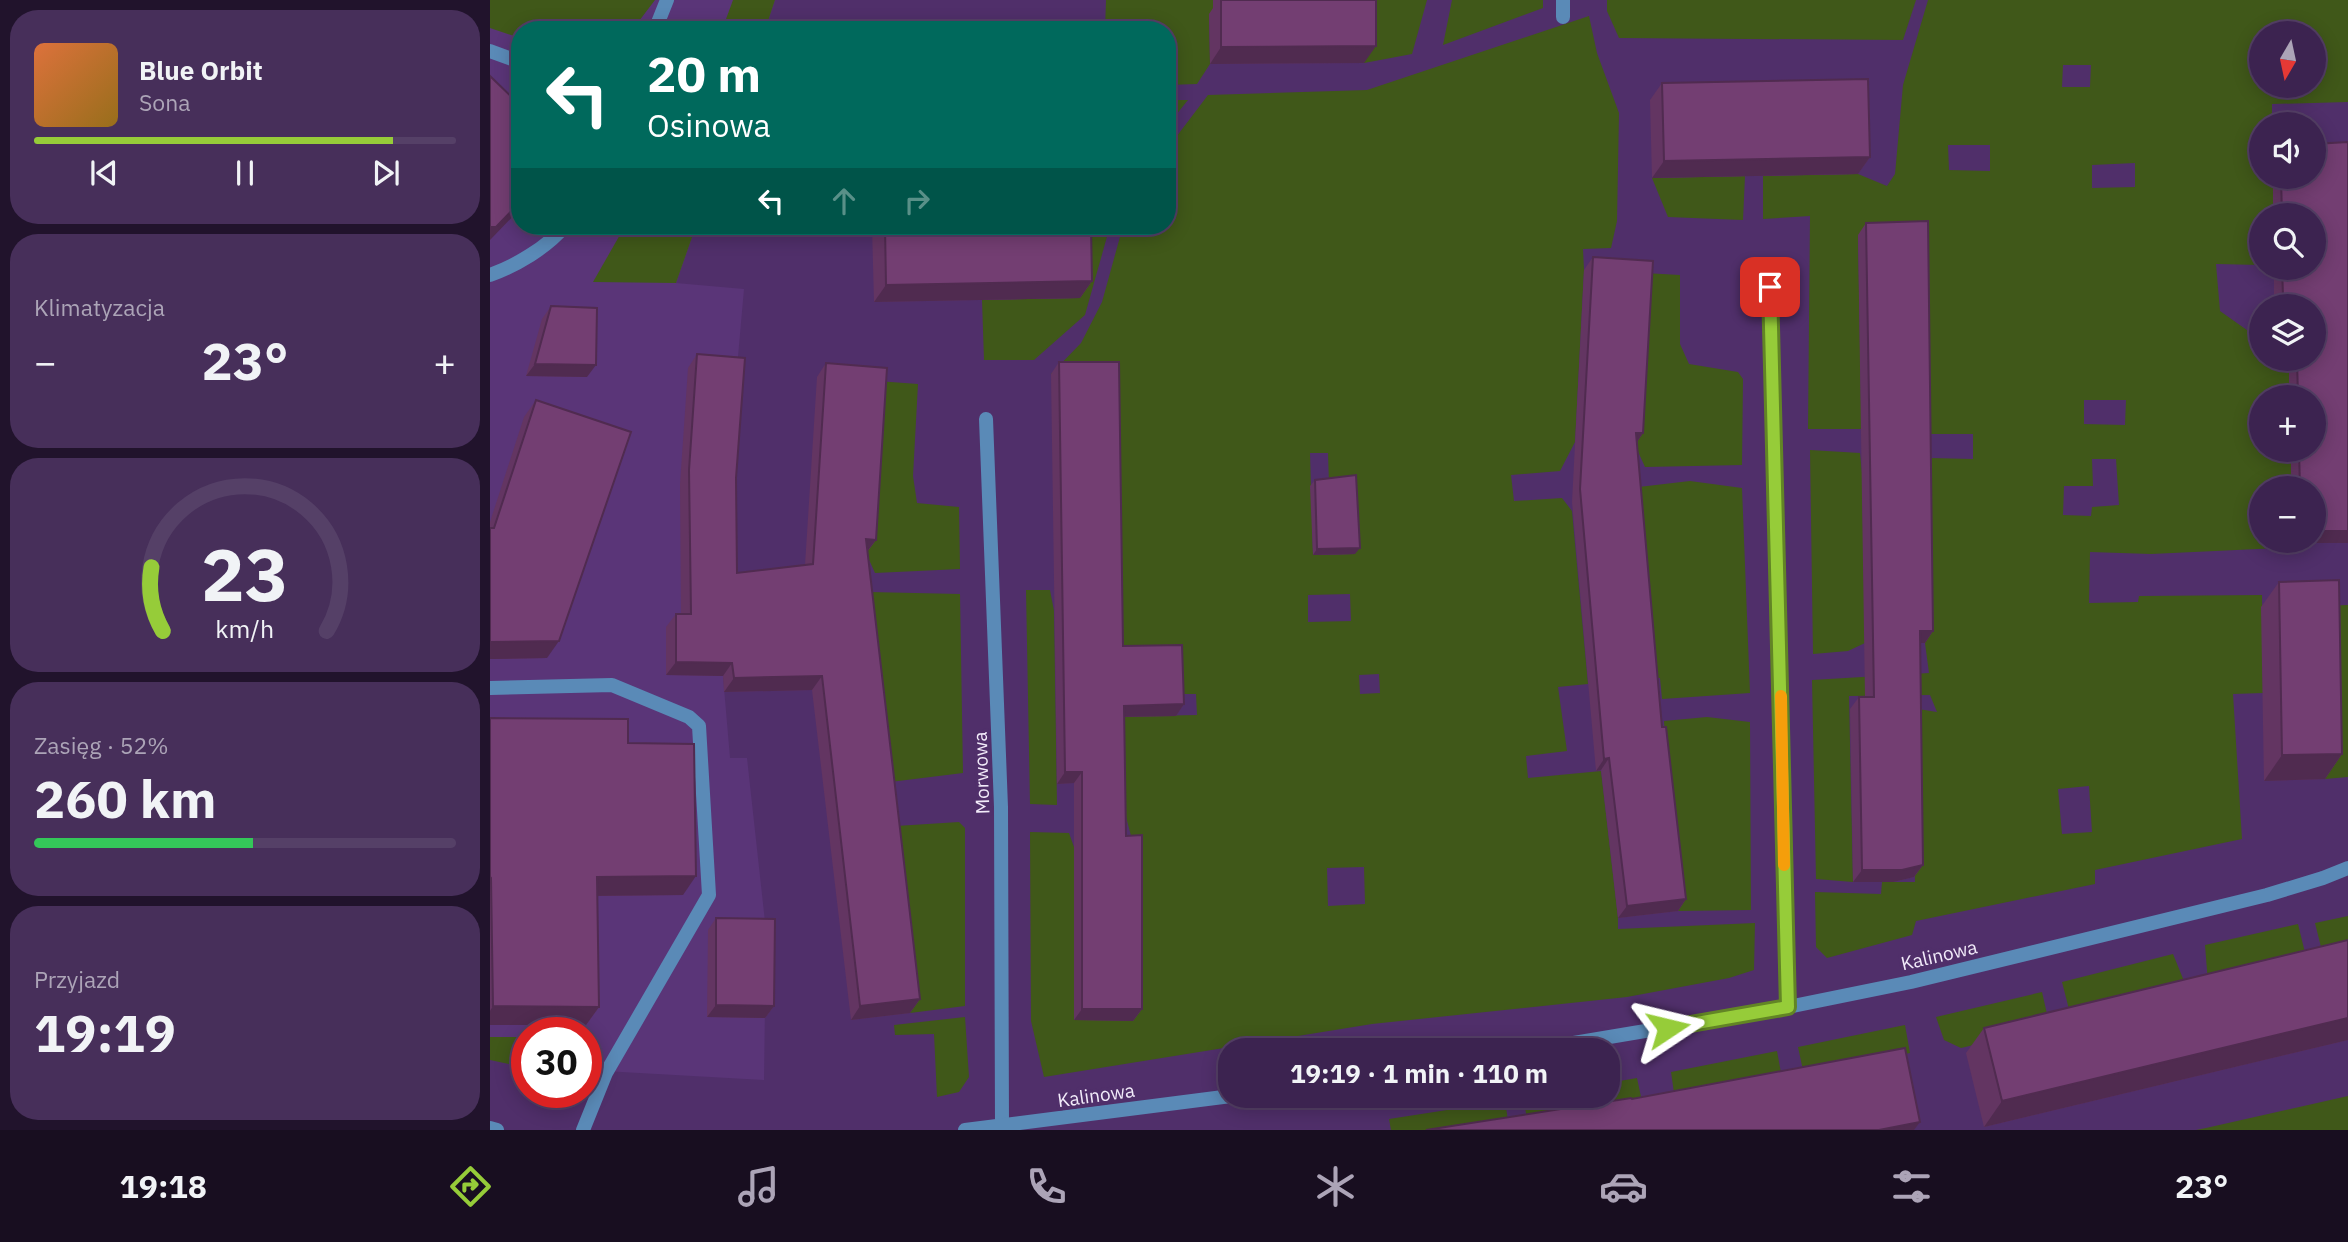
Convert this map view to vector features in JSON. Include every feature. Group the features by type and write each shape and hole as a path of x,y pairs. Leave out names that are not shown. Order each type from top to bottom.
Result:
{"street":[{"path":"659,21 667,0"},
{"path":"1563,0 1563,17"},
{"path":"490,51 511,59"},
{"path":"490,275 533,253 554,235"},
{"path":"1770,287 1788,1007"},
{"name":"Morwowa","path":"986,419 1002,819 1002,1126"},
{"path":"490,688 612,685 689,717 699,726 709,895 606,1073 583,1130"},
{"name":"Kalinowa","path":"1603,1038 1788,1007 1911,982 2267,895 2348,868"},
{"name":"Kalinowa","path":"965,1130 1218,1098"},
{"path":"490,1128 497,1130"}],"shaded area":[{"path":"490,0 775,0 768,21 511,21 511,235 693,235 676,283 744,289 726,492 723,676 730,758 747,758 766,931 764,1080 602,1071 602,1017 511,1017 511,1054 490,1049"}],"green space":[{"path":"490,0 655,0 639,21 511,21 511,35 490,28"},
{"path":"733,0 775,0 768,21 725,21"},
{"path":"1106,0 1213,0 1213,13 1209,14 1210,64 1197,84 1176,85 1176,21 1105,21"},
{"path":"1359,0 1427,0 1412,54 1364,63 1364,12"},
{"path":"1452,0 1543,0 1543,8 1443,45"},
{"path":"1607,0 1916,0 1903,40 1619,38 1607,11"},
{"path":"1928,0 2348,0 2348,102 2272,104 2272,112 2249,112 2249,189 2273,189 2273,203 2249,203 2249,265 2216,264 2220,311 2249,332 2249,371 2289,372 2290,385 2249,385 2249,462 2291,462 2292,476 2249,476 2249,549 2151,554 2090,552 2089,603 2138,602 2139,596 2262,595 2263,693 2233,694 2242,839 2095,870 2095,884 1916,921 1912,935 1827,958 1816,947 1815,892 1881,894 1882,882 1915,882 1912,708 1937,712 1930,695 1849,696 1853,882 1816,879 1812,680 1929,673 1925,643 1930,458 1973,459 1973,434 1930,434 1887,235 1858,235 1861,406 1866,429 1808,429 1810,216 1763,219 1763,176 1858,174 1887,186 1895,174 1903,85","holes":["2063,65 2091,65 2090,87 2062,87","1948,145 1990,145 1990,171 1949,170","2135,163 2135,187 2092,188 2092,165","2084,400 2126,400 2125,425 2084,424","2092,459 2116,459 2119,505 2092,507 2091,516 2063,515 2064,486 2093,486","2089,786 2092,832 2062,834 2058,789"]},
{"path":"1589,16 1597,53 1619,113 1617,221 1611,248 1583,249 1575,442 1560,471 1511,475 1514,501 1562,498 1572,511 1588,684 1558,687 1567,751 1526,756 1528,778 1601,771 1618,929 1755,923 1754,970 1729,978 1627,997 1372,1024 1285,1038 1218,1038 1218,1049 1044,1077 1031,1021 1030,832 1069,833 1074,847 1134,847 1117,783 1110,374 1051,374 1081,343 1102,302 1121,235 1176,235 1176,137 1208,95 1367,90","holes":["1310,453 1328,453 1329,484 1355,554 1313,555","1350,594 1351,621 1308,622 1308,595","1379,674 1380,693 1360,694 1359,675","1175,694 1196,694 1197,715 1146,716","1364,867 1365,904 1328,906 1327,868"]},
{"path":"1176,100 1188,100 1176,115"},
{"path":"1745,176 1743,220 1668,217 1652,178"},
{"path":"620,235 693,235 676,283 593,282"},
{"path":"1078,235 1107,235 1085,315 1034,360 984,360 982,300 1080,298"},
{"path":"1644,273 1680,275 1680,344 1689,364 1738,372 1743,379 1742,465 1645,467 1635,445"},
{"path":"877,381 918,384 913,476 917,503 959,507 960,569 875,573 866,553"},
{"path":"1810,450 1860,453 1865,643 1848,651 1813,654"},
{"path":"1690,481 1742,488 1750,693 1662,699 1660,678 1648,678 1630,488"},
{"path":"1026,590 1050,590 1054,611 1057,805 1030,804"},
{"path":"869,592 960,594 963,773 882,783"},
{"path":"2348,605 2348,777 2325,779 2321,606"},
{"path":"1707,717 1750,722 1751,910 1678,911 1664,721"},
{"path":"959,822 965,828 965,1006 910,1013 889,840 896,826"},
{"path":"2348,916 2348,953 2324,959 2315,923"},
{"path":"2298,924 2308,965 2208,983 2205,945"},
{"path":"2173,954 2184,981 2072,1021 2062,982"},
{"path":"2042,992 2050,1027 1961,1048 1944,1040 1936,1017"},
{"path":"965,1017 969,1077 959,1092 937,1097 934,1034 895,1035 894,1025"},
{"path":"1905,1025 1910,1053 1804,1075 1798,1047"},
{"path":"490,1037 511,1037 511,1065 490,1060"},
{"path":"1777,1051 1782,1078 1675,1100 1671,1072"},
{"path":"1637,1078 1643,1106 1528,1124 1525,1108 1620,1108 1620,1081"},
{"path":"2348,1096 2348,1130 2196,1130 2206,1128"},
{"path":"1460,1108 1506,1108 1509,1127 1489,1130 1391,1130 1389,1119"}],"building":[{"path":"1221,0 1376,0 1376,46 1221,47"},
{"path":"490,76 511,96 511,211 496,227 490,227"},
{"path":"1868,79 1870,157 1664,161 1662,83"},
{"path":"2348,142 2348,531 2326,531 2326,476 2300,476 2299,462 2326,462 2326,385 2298,385 2297,371 2326,371 2326,294 2283,294 2282,280 2326,280 2326,203 2282,203 2281,189 2326,189 2326,143"},
{"path":"1928,221 1933,631 1920,631 1923,865 1902,870 1862,870 1859,697 1874,697 1866,223"},
{"path":"885,235 1091,235 1092,281 886,285"},
{"path":"1593,257 1653,261 1643,433 1636,433 1662,727 1666,727 1686,899 1627,906 1609,758 1604,759 1580,489"},
{"path":"551,306 597,308 596,365 535,364"},
{"path":"697,354 745,358 736,478 737,573 813,564 826,363 887,368 876,540 866,539 920,999 860,1006 822,676 734,678 732,663 676,662 676,614 691,614 689,470"},
{"path":"1059,362 1119,362 1123,646 1182,645 1184,704 1124,706 1126,836 1142,835 1142,1009 1082,1009 1082,772 1065,772"},
{"path":"536,400 631,432 559,641 490,642 490,528 494,528"},
{"path":"1356,475 1360,548 1317,549 1315,480"},
{"path":"2339,580 2342,754 2282,755 2279,582"},
{"path":"490,718 628,719 628,743 694,744 696,876 597,877 599,1007 493,1006"},
{"path":"716,918 775,919 774,1006 716,1005"},
{"path":"2348,940 2348,1018 2002,1101 1984,1028"},
{"path":"1905,1048 1920,1122 1879,1130 1426,1130 1567,1108 1620,1108 1620,1100"}],"slow traffic":[{"path":"1781,696 1784,865"}],"route":[{"path":"1668,1028 1788,1007 1770,287"}]}
